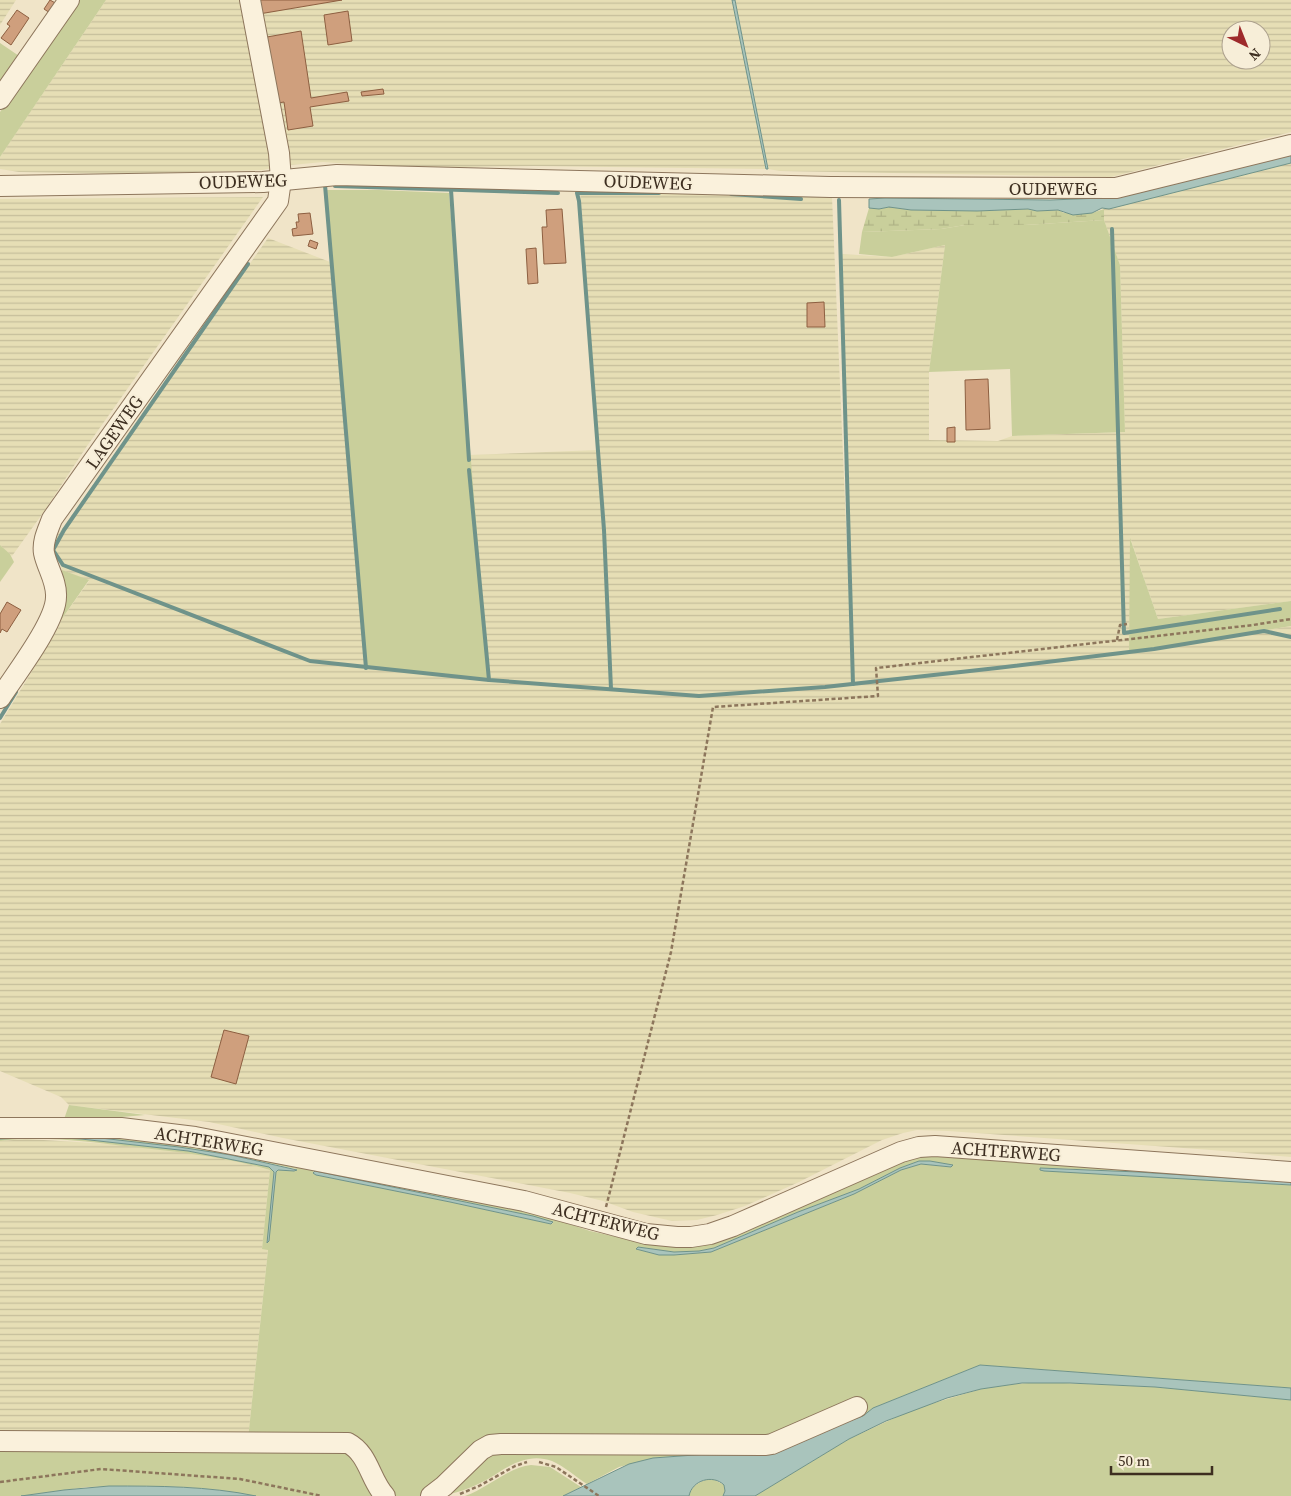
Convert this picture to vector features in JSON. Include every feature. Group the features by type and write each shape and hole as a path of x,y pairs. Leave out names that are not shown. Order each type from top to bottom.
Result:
{"street":[{"path":"0,98 69,0"},
{"name":"LAGEWEG","path":"0,698 53,614 56,597 54,582 44,552 45,537 52,519 278,201 281,180 279,153 250,0"},
{"name":"OUDEWEG","path":"0,186 253,182 337,175 830,187 1116,188 1291,145"},
{"name":"ACHTERWEG","path":"0,1128 121,1128 195,1137 476,1191 533,1203 646,1234 676,1237 710,1234 733,1226 902,1152 919,1147 935,1146 1291,1172"},
{"path":"431,1496 481,1450 490,1445 766,1445 857,1407"},
{"path":"0,1441 348,1443 360,1452 380,1490 386,1496"}],"path":[{"path":"602,1223 671,952 713,707 878,696 876,668 1253,625 1291,619"},
{"path":"1117,640 1120,625 1127,624"},
{"path":"456,1495 479,1486 523,1462 544,1462 556,1467 599,1496"},
{"path":"0,1482 101,1469 240,1479 322,1496"}],"shaded area":[{"path":"0,0 16,0 0,25"},
{"path":"106,0 732,0 766,169 534,166 403,168 323,162 281,166 263,170 126,174 19,172 0,169 0,157"},
{"path":"735,0 1291,0 1291,132 1111,177 780,171 768,169"},
{"path":"1291,163 1291,601 1158,619 1131,540 1129,653 1291,626 1291,1157 917,1130 882,1140 799,1182 745,1206 697,1220 672,1221 633,1212 603,1201 570,1193 209,1122 69,1105 61,1097 0,1071 0,724 61,620 89,581 62,570 53,551 57,536 268,238 330,262 366,666 488,679 469,455 597,450 580,190 748,193 832,197 851,642 842,254 892,257 945,245 929,372 929,440 998,441 1012,436 1125,432 1120,265 1104,220 1104,209"},
{"path":"263,197 87,446 12,556 0,545 0,199"},
{"path":"27,1139 110,1144 190,1153 240,1162 270,1170 262,1249 268,1249 248,1439 0,1438 0,1141"}],"green space":[{"path":"78,0 106,0 0,157 0,112"},
{"path":"0,43 22,58 0,89"},
{"path":"324,190 449,193 489,680 366,667"},
{"path":"889,207 911,210 1058,210 1064,213 1092,213 1104,209 1104,220 1025,225 965,225 941,229 862,232 869,208 880,209"},
{"path":"1104,220 1120,265 1125,432 1012,436 1010,369 929,372 945,245 892,257 859,254 862,232 941,229 965,225 1025,225"},
{"path":"1130,538 1158,619 1291,601 1291,626 1129,653"},
{"path":"0,545 10,554 14,562 0,582"},
{"path":"62,570 89,580 61,620 64,607"},
{"path":"69,1105 145,1115 63,1122"},
{"path":"14,1130 123,1131 159,1136 290,1158 524,1205 550,1212 569,1224 617,1237 678,1241 711,1237 735,1229 913,1152 927,1149 946,1149 970,1157 990,1160 1016,1161 1042,1158 1291,1175 1291,1182 1134,1172 1039,1169 1291,1185 1291,1388 980,1365 873,1408 863,1416 766,1455 708,1454 653,1458 619,1467 587,1484 552,1461 534,1458 518,1462 470,1488 437,1496 480,1456 494,1448 636,1447 768,1449 858,1410 856,1405 773,1440 763,1442 506,1441 483,1445 451,1476 424,1496 392,1496 380,1483 364,1452 351,1440 274,1439 266,1435 248,1439 268,1250 262,1249 270,1170 219,1158 151,1149 67,1140 17,1139 0,1141 0,1139 29,1137 81,1139 188,1151 269,1167 274,1172 268,1243 276,1172 279,1170 295,1171 297,1169 231,1155 179,1147 92,1137 24,1134 0,1137 0,1132","holes":["919,1161 952,1165 951,1167 921,1164 901,1170 854,1194 711,1252 659,1255 636,1249 638,1247 674,1252 714,1248 798,1212 859,1189 900,1168","313,1172 533,1216 553,1223 316,1175"]},
{"path":"1041,1382 1156,1387 1291,1400 1291,1496 755,1496 849,1439 914,1409 981,1389"},
{"path":"0,1444 345,1446 380,1496 256,1496 184,1487 133,1486 87,1487 21,1496 0,1496"},
{"path":"531,1465 550,1467 581,1487 563,1496 465,1496 514,1470"},
{"path":"713,1479 724,1485 725,1491 723,1496 689,1496 692,1489 698,1483"}],"water":[{"path":"732,0 735,0 768,169 766,169"},
{"path":"1291,155 1291,163 1109,209 1102,208 1092,213 1073,215 1058,210 1037,211 1028,209 977,211 911,210 889,207 869,208 869,199 885,198 1050,200 1103,198 1138,192"},
{"path":"0,1137 44,1137 0,1139"},
{"path":"44,1137 92,1137 179,1147 231,1155 297,1170 278,1170 276,1172 269,1241 267,1243 274,1172 269,1167 188,1151 81,1139"},
{"path":"919,1161 953,1165 951,1167 921,1164 901,1170 854,1194 711,1252 659,1255 636,1249 638,1247 674,1252 714,1248 798,1212 859,1189 900,1168"},
{"path":"1040,1168 1291,1182 1291,1185 1044,1171 1040,1170"},
{"path":"315,1171 533,1216 553,1222 551,1224 316,1175 313,1173"},
{"path":"980,1365 1291,1388 1291,1400 1155,1387 1022,1383 981,1389 947,1398 886,1421 849,1439 755,1496 723,1496 725,1491 724,1485 709,1479 694,1486 689,1496 563,1496 629,1464 653,1458 708,1454 849,1421 863,1416 873,1408"},
{"path":"109,1486 202,1488 256,1496 21,1496"}],"building":[{"path":"50,0 57,4 50,13 44,9"},
{"path":"256,0 342,0 259,14"},
{"path":"17,10 29,18 11,45 1,38 10,26 7,24"},
{"path":"348,11 352,41 328,45 324,15"},
{"path":"301,31 311,98 347,92 349,101 310,107 313,126 288,130 284,102 278,103 267,37"},
{"path":"383,89 384,94 362,96 361,92"},
{"path":"562,209 566,263 544,264 542,227 547,227 546,210"},
{"path":"310,213 313,234 293,236 292,229 297,228 296,222 299,222 298,214"},
{"path":"310,240 318,243 316,249 308,246"},
{"path":"536,248 538,283 528,284 526,249"},
{"path":"824,302 825,327 807,327 807,303"},
{"path":"988,379 990,429 966,430 965,380"},
{"path":"955,427 955,442 947,442 947,428"},
{"path":"7,602 21,610 7,632 2,629 0,633 0,614"},
{"path":"224,1030 249,1036 236,1084 211,1077"}],"waterway":[{"path":"321,185 325,185 366,668"},
{"path":"335,186 558,193"},
{"path":"451,190 469,460"},
{"path":"611,689 604,530 577,193 659,193"},
{"path":"731,194 801,199"},
{"path":"839,200 853,684"},
{"path":"1112,229 1124,633 1280,609"},
{"path":"248,264 64,530 53,550 63,565 310,661 489,680 699,696 825,687 997,668 1154,649 1264,631 1291,637"},
{"path":"469,470 489,680"},
{"path":"0,718 16,692"}]}
